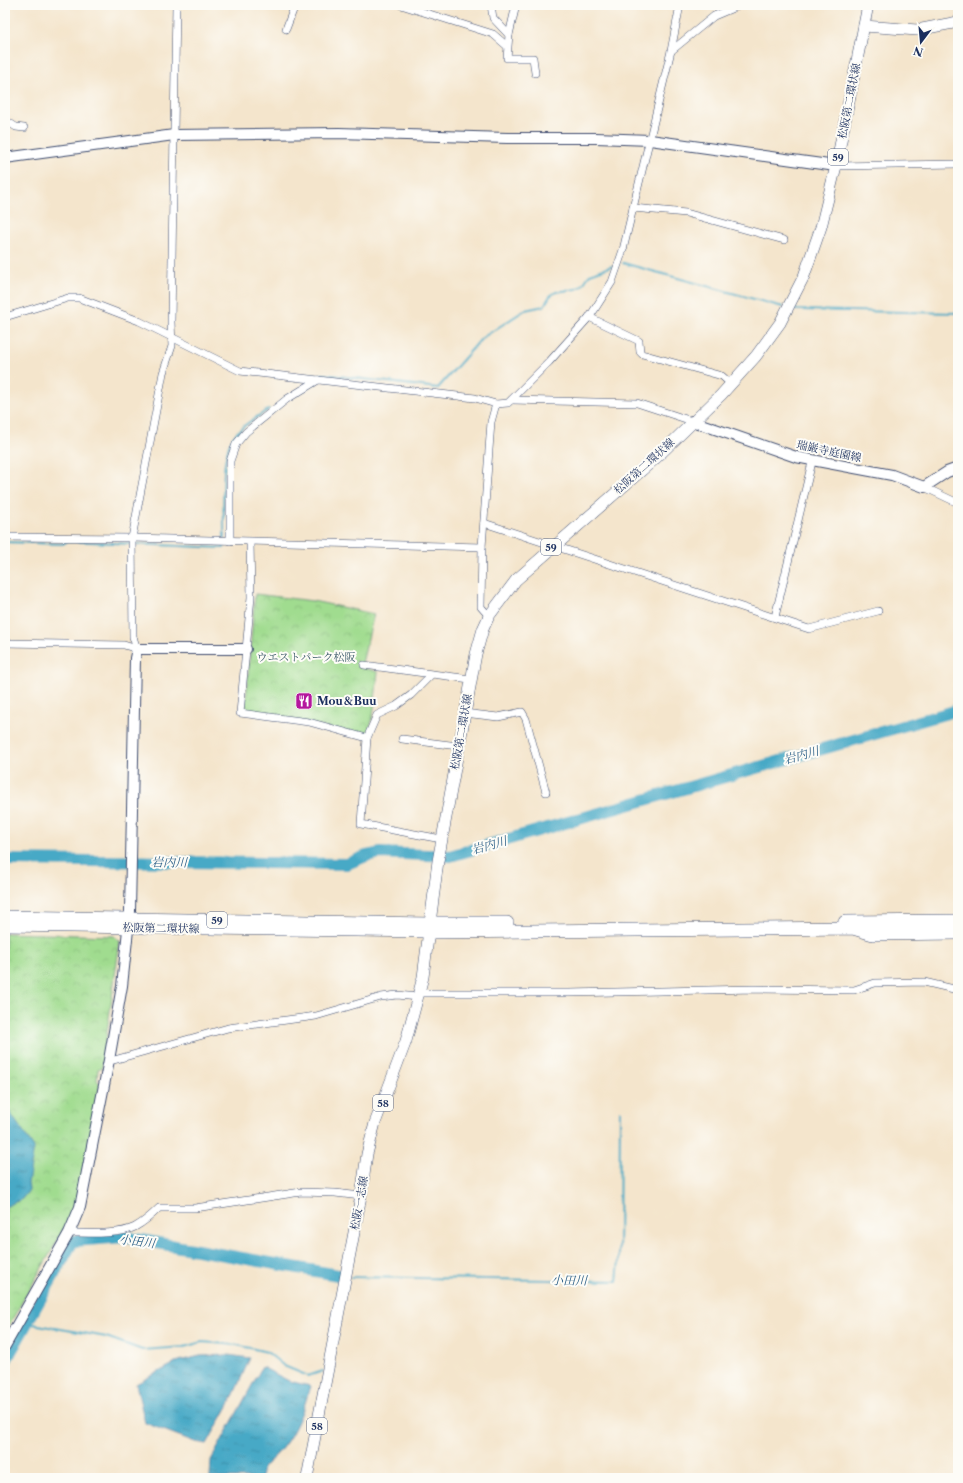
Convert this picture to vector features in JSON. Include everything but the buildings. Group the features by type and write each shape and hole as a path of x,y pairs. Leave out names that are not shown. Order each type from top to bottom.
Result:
{"highway":[{"path":"428,928 958,921"},
{"path":"428,928 853,928 873,934 958,933"}],"main road":[{"name":"松阪第二環状線","path":"5,916 129,923 428,928 440,849 470,679 483,628 489,616 516,580 554,545 657,457 731,384 764,346 788,308 817,243 836,166 868,5"},
{"path":"864,26 917,30 958,22"},
{"name":"松阪第二環状線","path":"5,926 129,923"},
{"name":"松阪一志線","path":"307,1478 367,1154 375,1123 406,1041 419,995 423,977 428,928"}],"street":[{"path":"5,1346 69,1233 80,1207 122,986 129,923 132,856 132,758 135,658 137,649 133,637 132,539 163,373 172,346 173,338 171,322 176,5"},
{"path":"286,29 294,5"},
{"path":"401,5 415,7 493,34 507,46"},
{"path":"491,5 493,18 510,34"},
{"path":"516,5 507,46 507,58 533,58 535,73"},
{"path":"527,5 538,5"},
{"path":"5,316 68,298 79,298 139,321 240,371 475,398 496,404 508,403 590,317 612,282 623,250 671,51 680,5"},
{"path":"671,51 714,16 740,5"},
{"path":"5,120 16,127 24,128"},
{"path":"5,158 174,135 339,133 507,138 596,138 650,140 836,166 958,164"},
{"path":"633,208 686,213 784,240"},
{"path":"590,317 639,341 642,354 722,376 731,384"},
{"path":"226,541 230,461 236,444 246,432 315,379"},
{"path":"512,400 637,403 692,421"},
{"path":"489,616 481,607 482,547 491,422 496,404"},
{"name":"瑞巌寺庭園線","path":"692,421 812,462 892,476 924,487"},
{"path":"775,617 812,462"},
{"path":"924,487 947,472 958,468"},
{"path":"924,487 958,503"},
{"path":"484,523 809,629 878,611"},
{"path":"5,537 482,547"},
{"path":"250,542 251,598 240,713 309,722 367,738"},
{"path":"5,643 124,645 137,649 246,649"},
{"path":"364,665 431,676 470,679"},
{"path":"431,676 400,703 377,715 367,738 360,824 436,838"},
{"path":"464,713 498,717 522,712 526,719 546,792"},
{"path":"402,739 458,746"},
{"path":"109,1060 114,1060 228,1028 316,1016 381,997 754,989 826,991 854,990 875,983 917,982 958,990"},
{"path":"69,1233 122,1231 134,1228 147,1220 160,1208 195,1208 301,1192 335,1193 360,1196"}],"green space":[{"name":"ウエストパーク松阪","path":"255,594 313,601 374,614 361,667 378,672 373,717 368,733 362,735 245,711"},
{"path":"5,933 114,936 120,941 102,1067 98,1069 97,1080 100,1084 78,1197 68,1222 5,1332"}],"water":[{"path":"5,1111 9,1111 34,1148 28,1183 29,1190 22,1199 5,1207"},
{"path":"228,1355 250,1358 231,1401 207,1444 195,1442 145,1423 136,1384 179,1361 200,1356"},
{"path":"262,1367 289,1381 310,1386 303,1409 293,1431 280,1450 263,1467 261,1478 210,1478 211,1460"}],"waterway":[{"path":"623,263 783,307"},
{"path":"316,377 322,374 438,388 482,338 525,310 544,306 550,296 556,292 576,289 582,286 590,274 612,266"},
{"path":"791,309 958,313"},
{"path":"224,538 224,470 230,444 235,435 243,427 251,420 269,409"},
{"path":"5,542 62,544 69,541 224,548 224,543"},
{"name":"岩内川","path":"5,860 347,864 366,856 380,853 450,856 958,710"},
{"name":"小田川","path":"351,1277 617,1281 619,1261 620,1111"},
{"name":"小田川","path":"5,1362 73,1241 124,1237 338,1275"},
{"path":"27,1323 106,1337 142,1350 184,1347 202,1342 237,1345 267,1352 284,1366 308,1376 323,1371"}],"place":[{"name":"Mou＆Buu","path":"304,701"}]}
